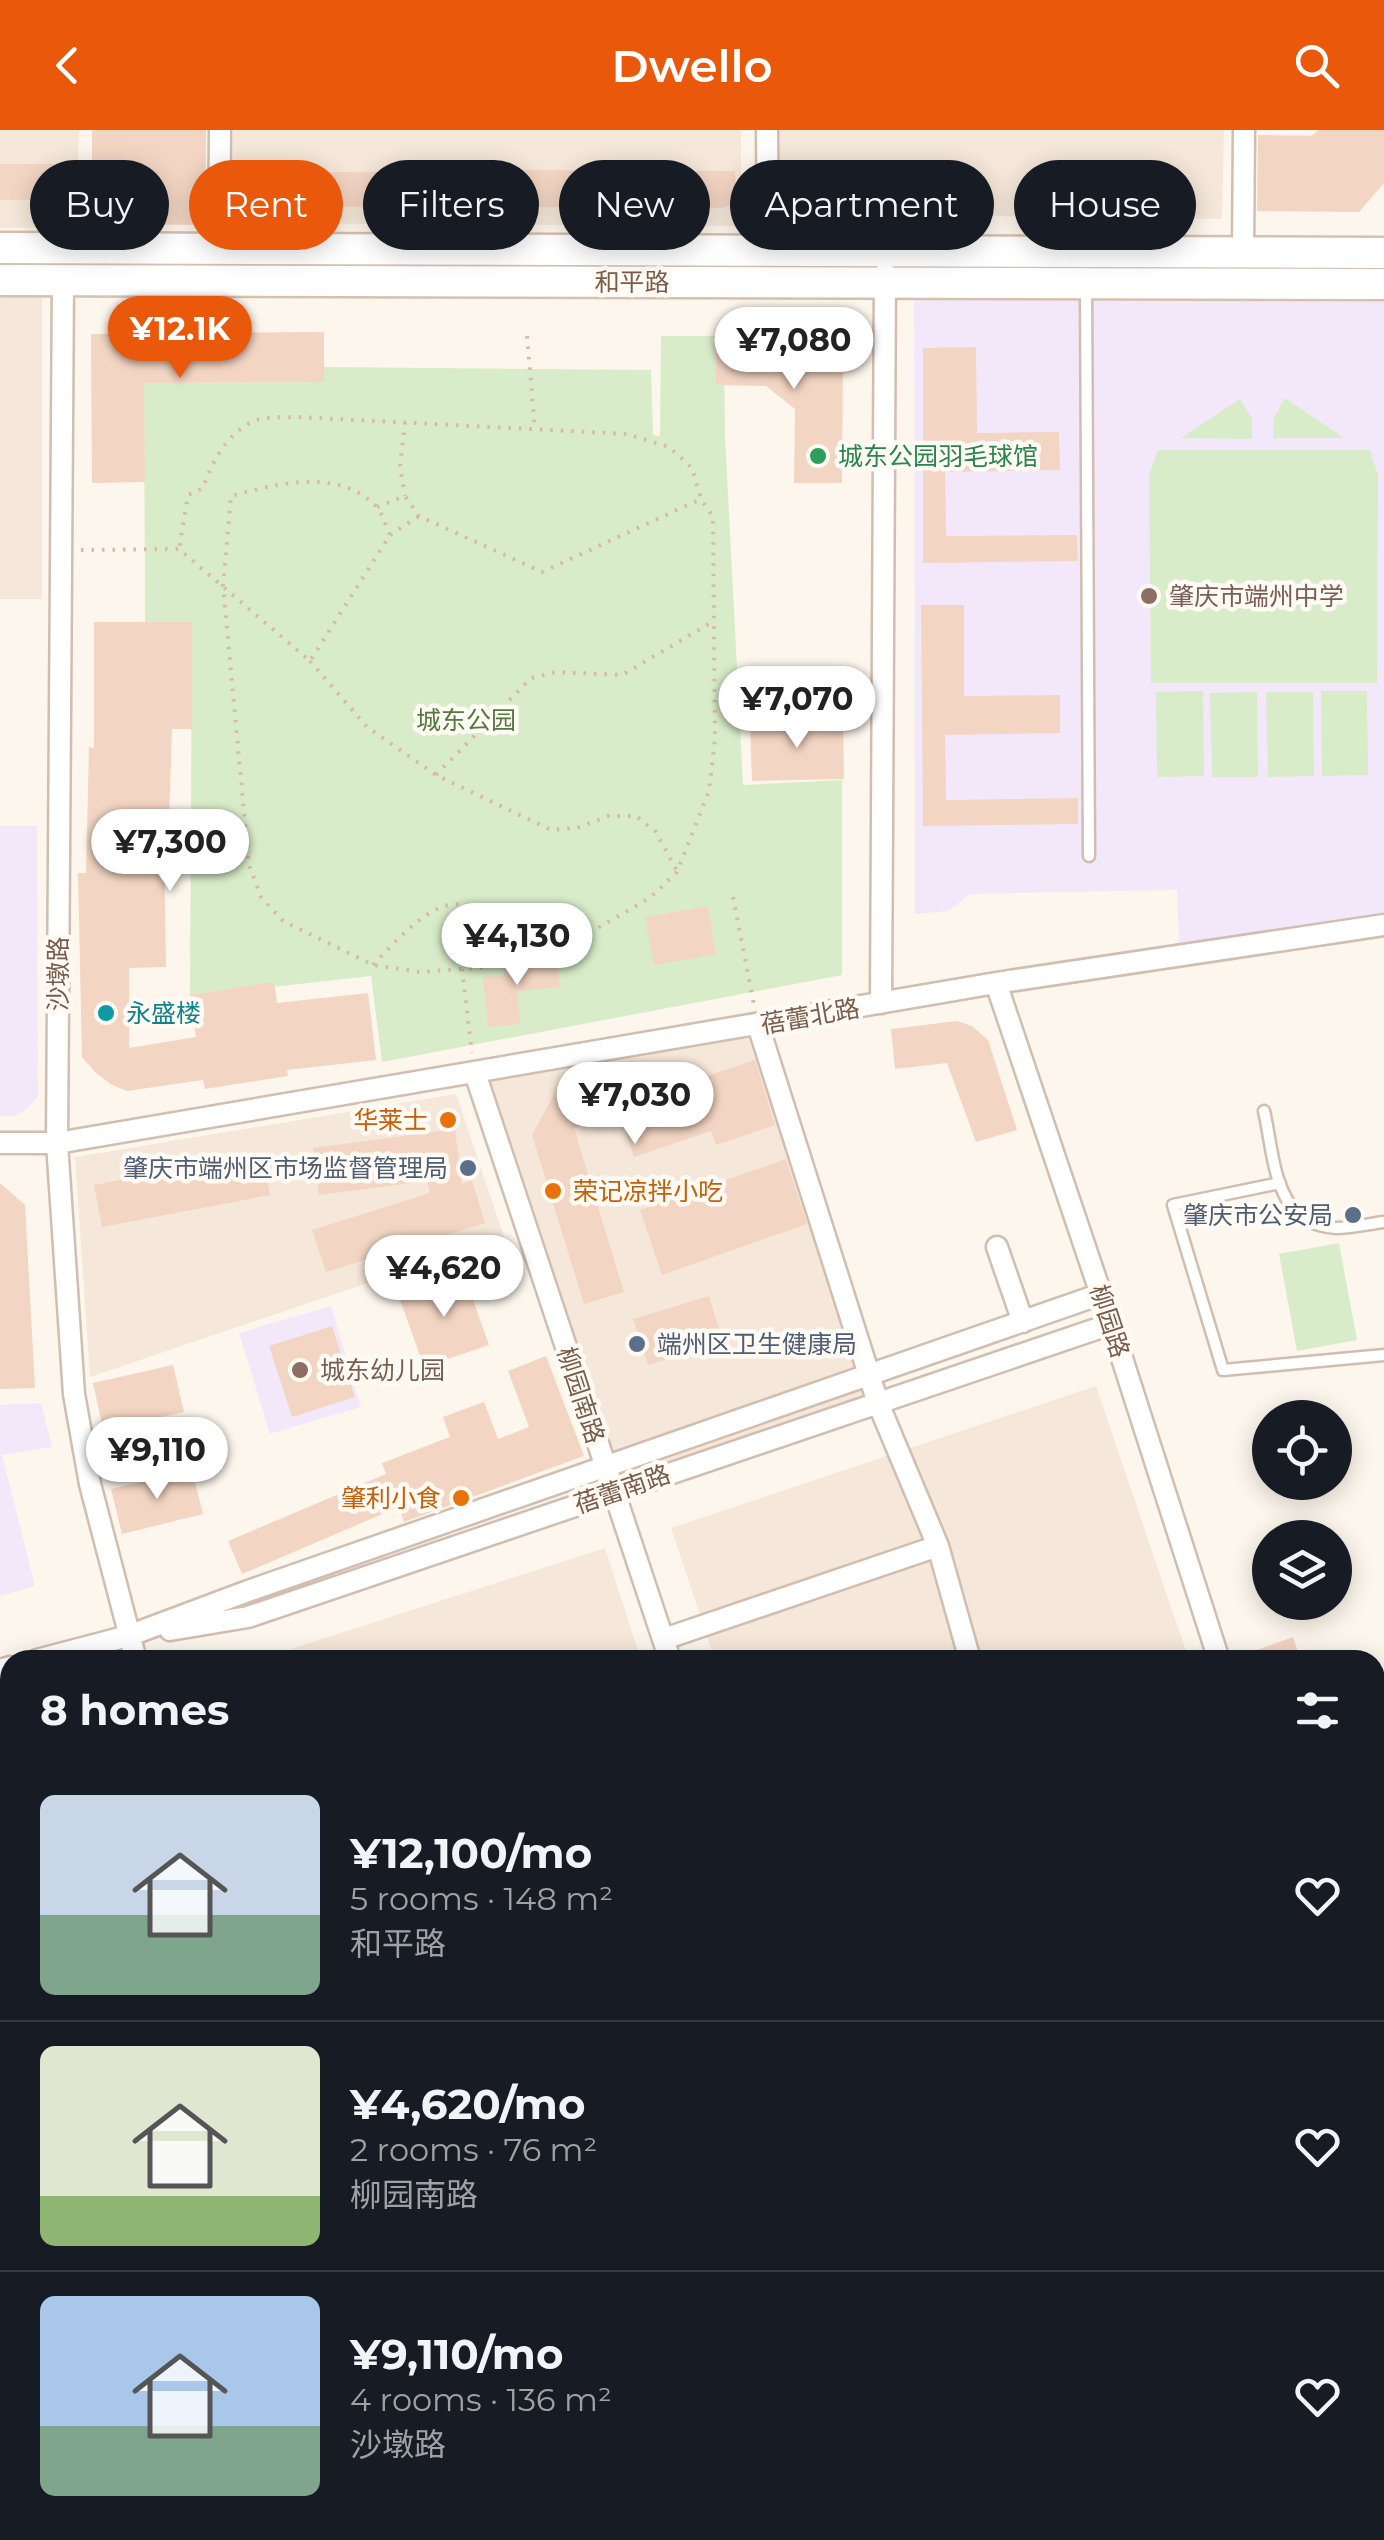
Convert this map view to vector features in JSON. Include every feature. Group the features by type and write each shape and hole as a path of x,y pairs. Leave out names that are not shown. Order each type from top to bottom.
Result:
{"main road":[{"name":"和平路","path":"0,248 189,249"},
{"name":"和平路","path":"343,249 730,249"},
{"name":"和平路","path":"827,250 1384,253"},
{"name":"和平路","path":"0,280 1384,284"}],"street":[{"path":"220,130 220,160"},
{"path":"767,130 767,160"},
{"path":"1243,252 1244,130"},
{"path":"881,1003 886,251"},
{"name":"沙墩路","path":"63,280 57,1143 74,1394 90,1484 133,1650"},
{"name":"蓓蕾北路","path":"0,1142 57,1143 996,984 1384,925"},
{"name":"柳园路","path":"996,984 1216,1650"},
{"path":"758,1025 878,1403 938,1546 967,1650"},
{"name":"柳园南路","path":"474,1072 667,1650"},
{"path":"997,1247 1023,1322"},
{"name":"蓓蕾南路","path":"75,1650 128,1636 1101,1294"},
{"name":"蓓蕾南路","path":"128,1636 248,1618 1111,1324"},
{"path":"667,1650 938,1546"}],"lane":[{"path":"1086,284 1088,856"},
{"path":"1264,1110 1284,1198 1303,1220 1337,1228 1384,1222"},
{"path":"1280,1183 1172,1206 1223,1370 1384,1355"}],"path":[{"path":"526,336 535,429"},
{"path":"180,549 188,495 203,488 209,470 231,436 258,420 298,417 627,434 669,447 692,468 700,499 713,517 716,738 709,790 677,872 651,897 586,935 488,967 421,972 373,964 284,921 261,897 249,864 222,586 230,496 290,480 345,487 377,507 390,535"},
{"path":"404,422 400,466 404,496 419,516 542,572 700,499"},
{"path":"377,507 404,496"},
{"path":"310,661 390,535 419,516"},
{"path":"61,550 180,549 310,661 367,727 436,775 551,830 577,828 608,816 636,816 656,832 677,872"},
{"path":"436,775 531,678 556,672 622,675 714,622"},
{"path":"733,897 758,1025"},
{"path":"373,964 415,920 450,904 474,904 543,949"},
{"path":"462,969 474,1072"}],"shaded area":[{"path":"0,130 79,130 78,160 30,160 30,228 0,228"},
{"path":"233,130 741,130 741,160 730,160 730,226 710,226 710,160 559,160 559,225 539,225 539,160 363,160 363,224 343,224 343,160 232,160"},
{"path":"778,130 1224,130 1222,219 1196,219 1196,160 1014,160 1014,216 994,216 994,160 778,160"},
{"path":"0,296 42,296 42,599 0,599"},
{"name":"肇庆市端州中学","path":"914,299 1384,302 1384,917 1179,945 1177,890 970,894 948,911 915,914"},
{"path":"0,826 37,826 38,1096 15,1116 0,1116"},
{"path":"758,1025 878,1403 613,1491 475,1073"},
{"path":"456,1094 504,1237 90,1377 75,1157"},
{"name":"城东幼儿园","path":"331,1306 361,1407 270,1434 239,1333"},
{"path":"1096,1386 1186,1650 712,1650 671,1528"},
{"path":"41,1403 52,1447 2,1455 35,1586 0,1596 0,1405"},
{"path":"605,1548 638,1650 288,1650"}],"green space":[{"name":"城东公园","path":"661,336 724,336 725,436 743,785 842,780 842,975 382,1062 371,976 190,996 192,623 145,622 144,383 324,382 324,367 651,370 653,435 660,436"},
{"path":"1285,398 1344,438 1273,438 1274,418"},
{"path":"1240,399 1252,419 1252,439 1181,438"},
{"path":"1158,450 1370,450 1378,475 1377,683 1151,683 1149,474"},
{"path":"1203,691 1204,776 1157,777 1156,692"},
{"path":"1321,691 1367,691 1368,775 1322,776"},
{"path":"1257,692 1258,777 1212,777 1210,693"},
{"path":"1266,692 1313,692 1314,776 1268,777"},
{"path":"1339,1243 1357,1340 1297,1351 1279,1254"}],"building":[{"path":"92,130 206,130 206,160 189,160 189,225 169,225 169,160 92,160"},
{"path":"1319,130 1384,130 1384,183 1359,212 1257,211 1258,135 1311,136"},
{"path":"0,164 30,164 30,200 0,200"},
{"path":"539,170 559,170 559,207 539,207"},
{"path":"710,171 730,171 730,205 710,208"},
{"path":"343,172 363,172 363,207 343,207"},
{"path":"324,332 324,382 144,383 145,482 92,483 91,334"},
{"path":"716,333 823,334 843,357 842,483 794,483 795,409 766,386 716,385"},
{"path":"976,347 977,433 1059,432 1060,470 945,472 946,536 1077,535 1078,561 923,563 923,348"},
{"path":"921,605 964,605 964,696 1060,695 1060,733 945,735 946,800 1078,798 1078,824 923,826"},
{"path":"94,622 192,622 192,729 172,729 168,852 164,851 166,967 129,968 129,1048 196,1037 190,995 274,982 277,1003 368,993 376,1060 287,1070 288,1076 205,1089 203,1080 127,1091 112,1085 82,1057 78,873 86,873 89,747 94,748"},
{"path":"843,722 844,779 752,781 750,724"},
{"path":"708,906 716,954 654,965 645,917"},
{"path":"557,958 560,987 517,991 520,1024 488,1027 483,977 504,975 503,964"},
{"path":"957,1021 972,1026 988,1040 1017,1130 976,1142 947,1063 895,1069 891,1029"},
{"path":"755,1060 775,1125 716,1145 711,1131 634,1157 620,1114 574,1128 624,1292 584,1304 532,1135 558,1087 593,1077 599,1096 678,1070 683,1084"},
{"path":"455,1129 462,1184 472,1180 485,1223 326,1272 312,1230 430,1193 427,1181 319,1195 313,1148"},
{"path":"262,1154 270,1195 102,1227 94,1185"},
{"path":"786,1159 807,1224 662,1275 640,1210"},
{"path":"0,1183 25,1205 35,1388 0,1389"},
{"path":"463,1272 489,1345 424,1367 398,1294"},
{"path":"709,1296 723,1342 648,1365 633,1319"},
{"path":"332,1326 355,1397 292,1417 269,1346"},
{"path":"546,1356 584,1456 404,1522 399,1507 242,1574 228,1541 386,1474 382,1463 450,1437 443,1417 484,1402 498,1439 529,1427 508,1371"},
{"path":"173,1365 184,1412 103,1429 93,1383"},
{"path":"192,1470 203,1514 122,1534 111,1489"},
{"path":"1293,1637 1298,1650 1257,1650"}],"place":[{"name":"城东公园羽毛球馆","path":"818,456"},
{"name":"肇庆市端州中学","path":"1149,596"},
{"name":"永盛楼","path":"106,1013"},
{"name":"华莱士","path":"448,1120"},
{"name":"肇庆市端州区市场监督管理局","path":"468,1168"},
{"name":"荣记凉拌小吃","path":"553,1191"},
{"name":"肇庆市公安局","path":"1353,1215"},
{"name":"端州区卫生健康局","path":"637,1344"},
{"name":"城东幼儿园","path":"300,1370"},
{"name":"肇利小食","path":"461,1498"}]}
